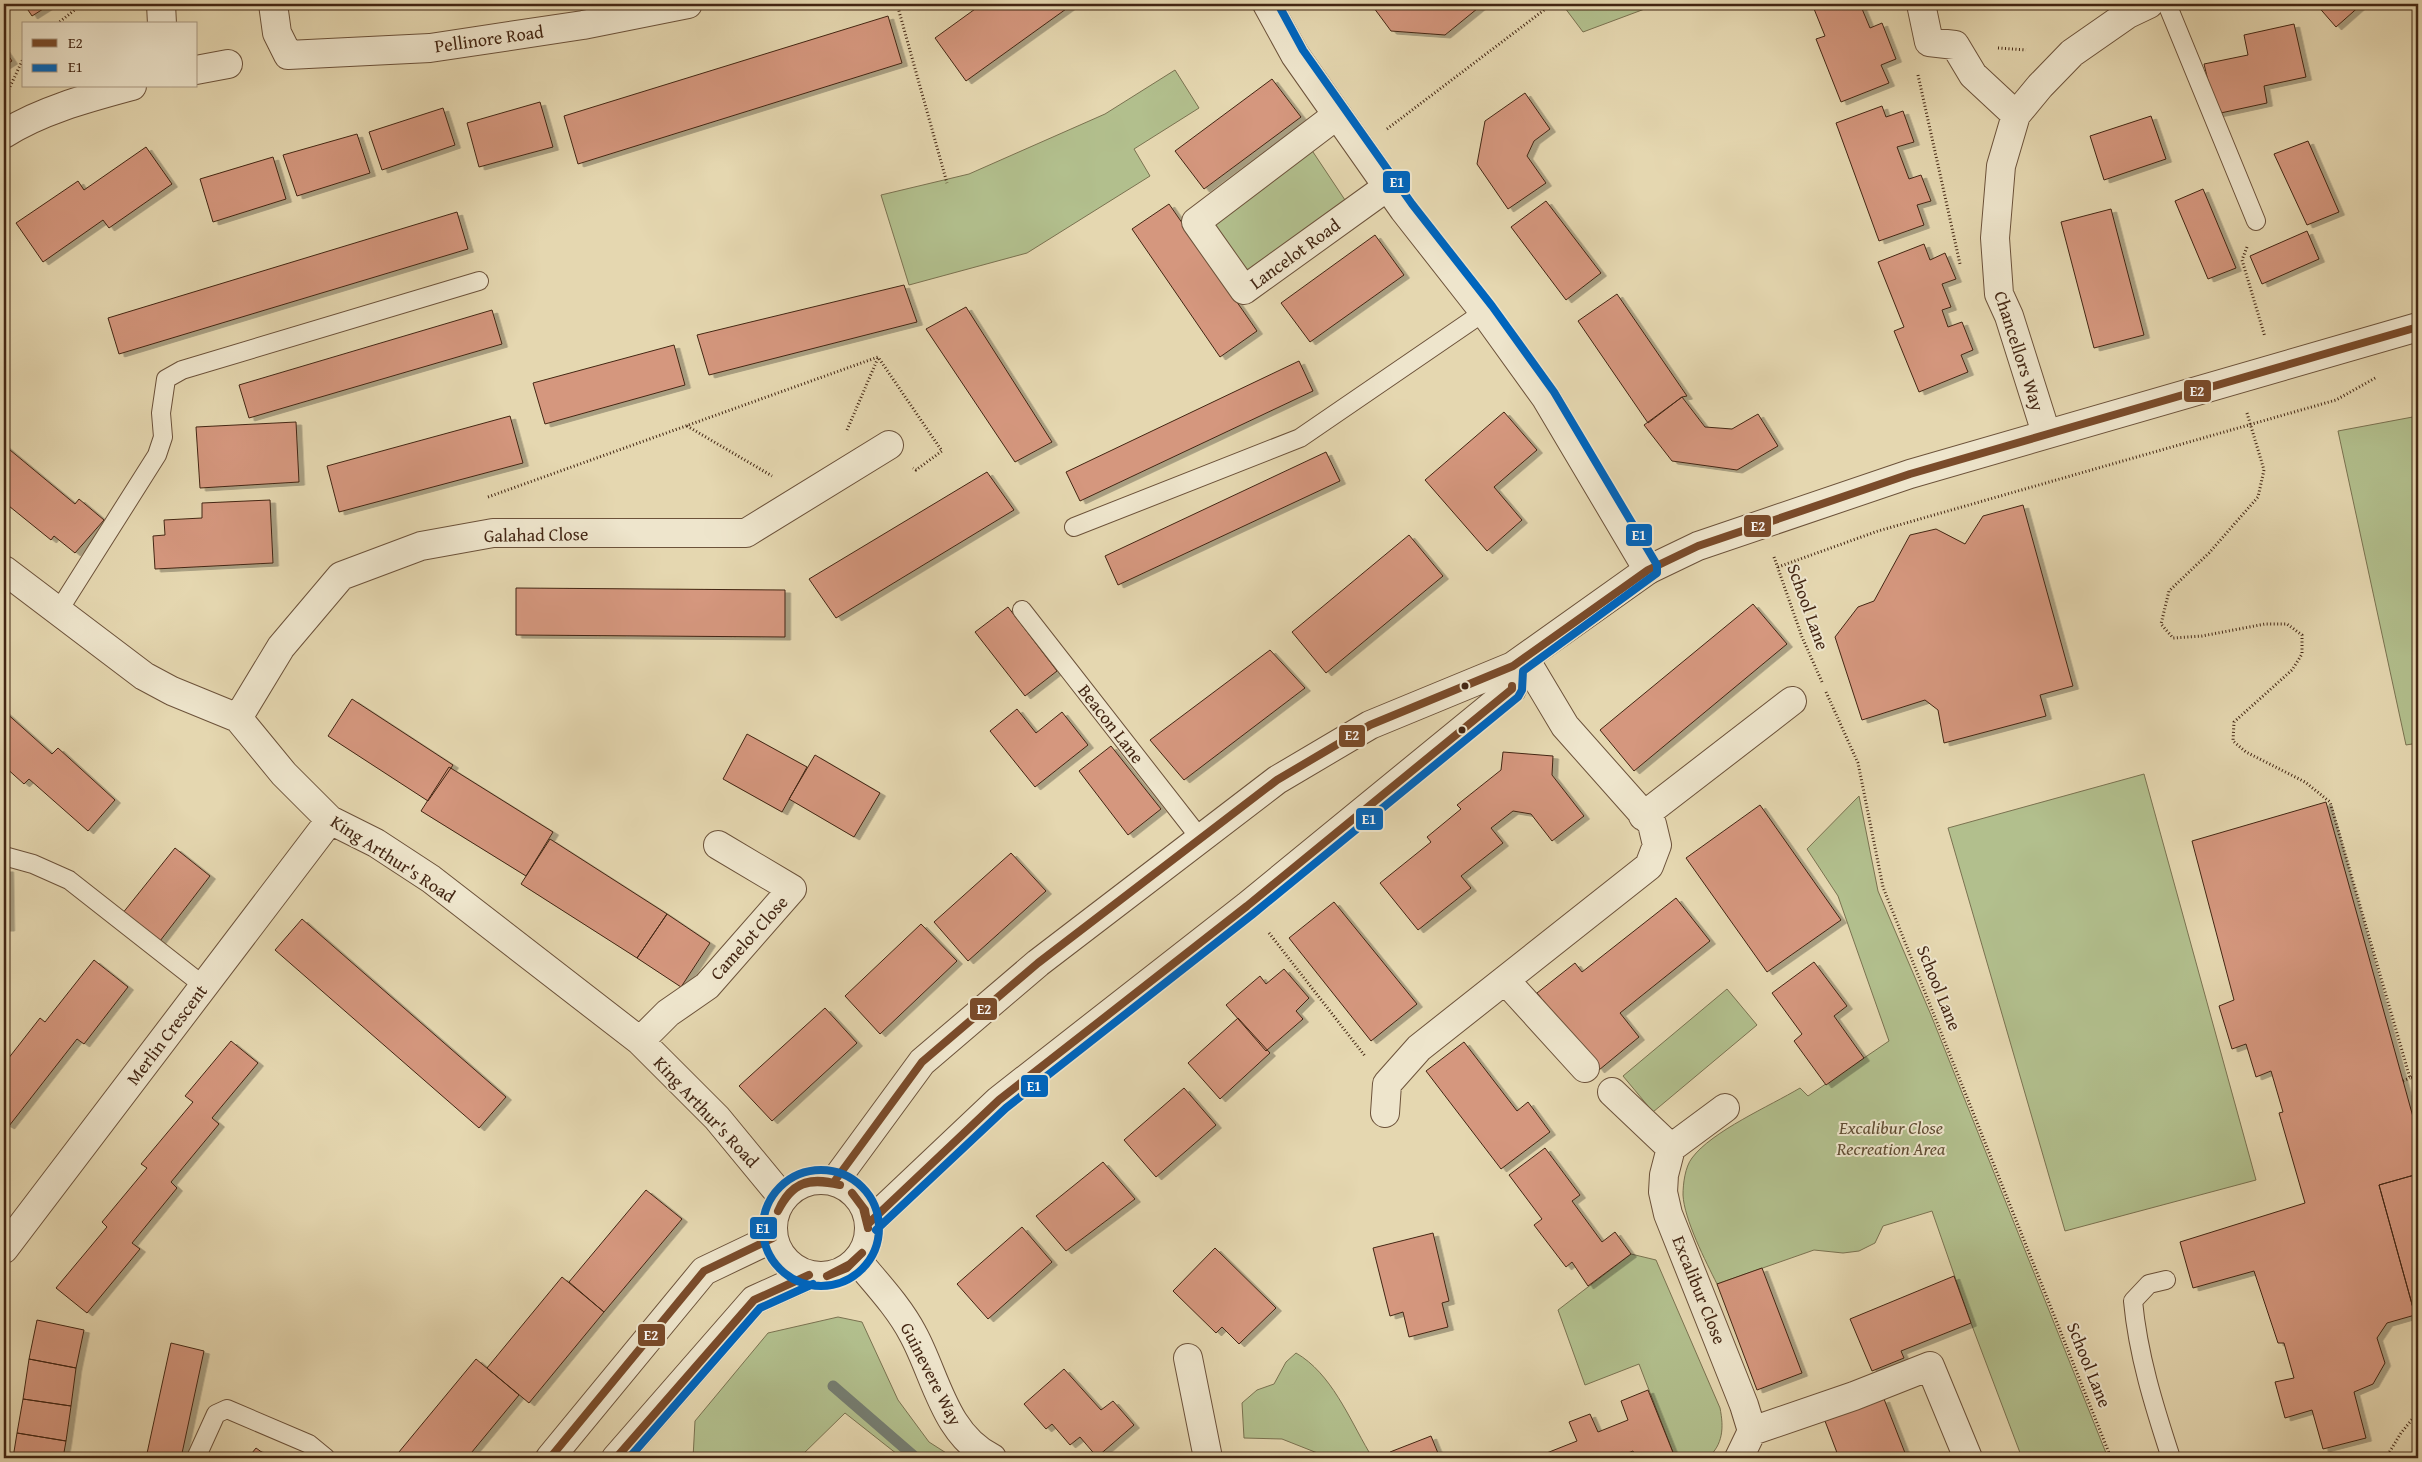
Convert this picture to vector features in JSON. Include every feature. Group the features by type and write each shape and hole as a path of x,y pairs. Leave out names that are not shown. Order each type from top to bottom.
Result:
{"street":[{"path":"160,4 162,22"},
{"name":"Pellinore Road","path":"273,4 278,33 288,55 430,48 583,25 688,4"},
{"path":"1267,4 1295,54 1387,187 1484,312 1546,398 1648,570"},
{"path":"1921,4 1941,44 2016,115"},
{"name":"Chancellors Way","path":"2046,433 2009,316 1999,294 1995,238 2002,166 2016,115 2072,53 2128,14 2149,4"},
{"path":"198,70 228,64"},
{"path":"4,134 23,122 96,96 125,88"},
{"name":"Lancelot Road","path":"1337,115 1196,222 1244,290 1387,187"},
{"path":"834,1182 922,1062 1038,963 1277,780 1370,725 1519,662 1648,570 1698,546 1758,524 1910,474 2046,433 2418,327"},
{"name":"Galahad Close","path":"238,718 281,647 341,576 421,546 493,533 746,533 889,445"},
{"name":"King Arthur's Road","path":"4,570 144,676 172,691 238,718 295,786 330,820 376,843 431,879 640,1041 716,1118 783,1198"},
{"path":"1385,1114 1387,1084 1419,1048 1649,866 1657,845 1652,824 1565,726 1519,662"},
{"path":"869,1223 999,1100 1247,906 1512,689 1519,662"},
{"path":"1643,816 1792,701"},
{"name":"Merlin Crescent","path":"4,1249 204,986 237,946 330,820"},
{"name":"Camelot Close","path":"640,1041 668,1014 707,986 792,889 718,845"},
{"path":"1506,981 1585,1068"},
{"path":"1612,1092 1671,1148 1725,1108"},
{"name":"Excalibur Close","path":"1671,1148 1664,1174 1663,1192 1668,1214 1744,1404 1752,1430"},
{"path":"820,1180 834,1182 847,1188 858,1197 869,1223 868,1236 857,1260 847,1269 835,1274 822,1276 809,1275 796,1270 786,1262 778,1251 773,1238 773,1223 776,1210 783,1198 806,1182 820,1180"},
{"path":"553,1457 704,1271 773,1238"},
{"name":"Guinevere Way","path":"857,1260 913,1333 932,1381 964,1437 992,1458"},
{"path":"616,1458 754,1300 809,1275"},
{"path":"1188,1358 1208,1458"},
{"path":"1739,1458 1752,1430 1854,1396 1930,1366 1968,1458"}],"lane":[{"path":"2167,4 2256,221"},
{"path":"59,610 158,455 163,437 161,413 166,379 182,370 479,281"},
{"path":"1074,528 1300,438 1484,312"},
{"name":"Beacon Lane","path":"1022,610 1200,838"},
{"path":"4,856 33,864 69,880 204,986"},
{"path":"2166,1280 2149,1284 2133,1301 2136,1334 2147,1383 2171,1458"},
{"path":"196,1458 216,1414 227,1409 309,1444 326,1458"}],"path":[{"path":"60,22 82,4"},
{"path":"896,4 947,182"},
{"path":"1361,149 1552,4"},
{"path":"1960,267 1917,68 1941,44 2072,53"},
{"path":"5,96 22,61"},
{"path":"2256,221 2242,260 2260,324"},
{"path":"480,500 878,357"},
{"path":"878,357 942,451 916,470 889,445"},
{"path":"834,479 850,420 878,357"},
{"path":"1778,567 1878,531 2336,400 2384,374"},
{"path":"2237,380 2264,470 2258,497 2209,553 2169,590 2161,624 2173,638 2202,636 2265,624 2287,624 2302,635 2302,654 2292,670 2234,722 2233,741 2246,752 2305,782 2330,802 2410,1078"},
{"path":"686,426 806,496"},
{"name":"School Lane","path":"1758,524 1778,567 1802,637 1858,763 1883,887 2111,1458"},
{"path":"1247,906 1387,1084"},
{"path":"2404,1081 2418,1076"},
{"path":"2386,1458 2401,1433 2418,1412"}],"green space":[{"path":"1562,4 1658,4 1583,32"},
{"path":"1175,70 1199,108 1134,149 1150,176 1027,253 909,285 881,195 969,174 1105,114"},
{"path":"1311,149 1349,206 1244,281 1205,223"},
{"path":"2418,416 2418,743 2406,745 2338,431"},
{"path":"2144,774 2256,1180 2065,1231 1948,828"},
{"name":"Excalibur Close Recreation Area","path":"1859,796 1878,891 1931,1015 2108,1458 2022,1458 1971,1323 1932,1211 1883,1226 1875,1243 1859,1251 1843,1253 1814,1250 1717,1284 1691,1228 1684,1205 1684,1181 1692,1158 1701,1148 1727,1129 1800,1088 1808,1096 1889,1041 1838,896 1807,849"},
{"path":"1727,989 1757,1025 1653,1112 1623,1076"},
{"path":"1631,1254 1656,1260 1720,1408 1721,1435 1717,1447 1708,1458 1666,1458 1674,1455 1639,1364 1585,1385 1558,1310"},
{"path":"838,1317 862,1322 898,1400 929,1442 954,1458 902,1458 845,1413 799,1458 693,1458 695,1421 768,1333"},
{"path":"1296,1353 1319,1372 1338,1397 1369,1452 1364,1458 1330,1458 1282,1439 1244,1438 1242,1403 1257,1390 1274,1384 1286,1362"}],"building":[{"path":"24,4 51,4 32,16"},
{"path":"982,4 1073,4 966,81 935,38"},
{"path":"1371,4 1483,4 1445,35 1391,31"},
{"path":"1812,4 1860,4 1870,28 1882,23 1896,59 1881,65 1889,83 1841,102 1816,39 1825,36"},
{"path":"2316,4 2362,4 2336,27"},
{"path":"888,16 902,63 578,164 564,116"},
{"path":"2294,24 2306,77 2264,86 2267,103 2216,114 2204,64 2248,55 2244,35"},
{"path":"4,49 12,61 4,66"},
{"path":"1272,79 1301,117 1204,189 1175,151"},
{"path":"1525,93 1550,129 1534,141 1527,156 1546,183 1508,209 1477,164 1485,121"},
{"path":"540,102 553,147 479,167 467,123"},
{"path":"1882,106 1886,117 1903,111 1914,142 1897,147 1909,179 1921,175 1931,201 1917,205 1924,225 1879,241 1836,123"},
{"path":"443,108 455,145 382,170 369,132"},
{"path":"2151,116 2166,159 2104,180 2090,136"},
{"path":"357,134 370,173 297,196 283,155"},
{"path":"2308,141 2339,212 2307,225 2274,154"},
{"path":"146,147 172,184 109,228 103,220 43,262 16,223 78,181 84,190"},
{"path":"273,157 286,199 213,222 200,179"},
{"path":"2203,189 2236,268 2208,279 2175,201"},
{"path":"1546,201 1601,273 1566,300 1511,227"},
{"path":"1169,204 1257,331 1220,357 1132,229"},
{"path":"2111,209 2144,335 2094,348 2061,222"},
{"path":"457,212 468,249 119,354 108,318"},
{"path":"2307,231 2319,259 2262,284 2250,256"},
{"path":"1375,235 1404,275 1310,342 1281,303"},
{"path":"1924,244 1930,260 1945,253 1956,279 1942,284 1951,307 1942,310 1948,327 1962,322 1973,350 1961,355 1968,372 1919,392 1894,331 1904,327 1878,262"},
{"path":"904,285 917,322 709,375 697,335"},
{"path":"1617,294 1687,396 1682,397 1648,423 1578,321"},
{"path":"966,307 1052,442 1015,462 926,329"},
{"path":"492,310 502,344 249,418 239,385"},
{"path":"674,345 685,385 545,424 533,383"},
{"path":"1299,361 1313,391 1080,501 1066,472"},
{"path":"1682,397 1705,427 1732,429 1758,414 1778,446 1737,470 1672,461 1644,425"},
{"path":"1504,412 1537,450 1494,487 1522,520 1487,551 1425,480"},
{"path":"510,416 523,463 339,512 327,466"},
{"path":"296,422 299,482 200,488 196,427"},
{"path":"4,445 75,504 79,499 104,520 75,553 54,536 51,540 4,502"},
{"path":"1326,452 1340,481 1118,585 1105,556"},
{"path":"987,472 1014,510 836,618 809,579"},
{"path":"270,500 273,563 155,569 153,536 165,535 164,520 202,518 202,503"},
{"path":"2023,505 2073,686 2040,695 2046,716 1944,743 1938,710 1925,700 1862,720 1835,637 1858,607 1874,601 1910,535 1936,529 1965,544 1983,516"},
{"path":"1409,535 1443,576 1326,673 1292,632"},
{"path":"516,588 785,590 785,637 516,635"},
{"path":"1753,604 1787,644 1634,771 1600,730"},
{"path":"1008,607 1057,671 1025,696 975,632"},
{"path":"1270,650 1305,688 1184,780 1150,740"},
{"path":"352,699 453,765 428,801 328,736"},
{"path":"1017,709 1036,733 1062,712 1088,745 1035,787 990,731"},
{"path":"4,711 52,754 58,748 115,800 88,831 29,779 24,784 4,766"},
{"path":"747,734 807,767 782,812 723,779"},
{"path":"1111,746 1161,809 1128,835 1079,771"},
{"path":"1503,752 1553,756 1552,775 1584,816 1552,841 1531,814 1513,811 1491,828 1503,843 1461,876 1471,888 1418,930 1380,883 1431,842 1427,837 1461,809 1457,805 1501,770"},
{"path":"815,755 880,793 854,837 789,799"},
{"path":"449,767 553,832 526,876 421,811"},
{"path":"2326,802 2418,1135 2418,1174 2379,1185 2415,1315 2387,1323 2377,1338 2385,1363 2373,1384 2354,1392 2366,1438 2323,1449 2312,1410 2285,1418 2275,1382 2294,1378 2284,1343 2278,1343 2254,1271 2193,1288 2180,1242 2305,1203 2279,1113 2283,1112 2271,1071 2256,1077 2246,1044 2232,1049 2219,1006 2234,1000 2192,841"},
{"path":"1760,805 1841,920 1767,972 1686,858"},
{"path":"550,839 667,914 637,958 521,884"},
{"path":"175,848 210,876 160,941 122,914"},
{"path":"1011,853 1046,891 968,961 934,922"},
{"path":"4,869 8,869 9,928 4,928"},
{"path":"1676,898 1710,941 1620,1013 1639,1037 1599,1070 1537,993 1575,963 1582,972"},
{"path":"1334,902 1417,1004 1371,1041 1289,938"},
{"path":"667,914 710,943 681,987 637,958"},
{"path":"302,919 506,1097 479,1128 275,950"},
{"path":"921,924 957,961 880,1034 845,996"},
{"path":"94,960 128,987 84,1044 77,1039 9,1126 4,1123 4,1064 40,1018 45,1022"},
{"path":"1814,962 1847,1006 1834,1016 1864,1058 1826,1085 1794,1041 1802,1034 1772,993"},
{"path":"1284,969 1309,998 1296,1011 1303,1019 1266,1051 1226,1005 1260,976 1266,984"},
{"path":"825,1008 857,1043 772,1121 739,1086"},
{"path":"1238,1018 1270,1053 1220,1099 1188,1063"},
{"path":"231,1041 258,1063 212,1118 219,1124 171,1182 177,1188 132,1243 140,1249 87,1313 56,1288 107,1227 102,1222 147,1168 141,1164 193,1102 185,1096"},
{"path":"1464,1042 1517,1111 1528,1102 1550,1132 1501,1169 1426,1071"},
{"path":"1184,1088 1216,1125 1156,1177 1124,1140"},
{"path":"1545,1148 1580,1195 1572,1201 1602,1242 1615,1232 1631,1254 1588,1286 1572,1262 1566,1267 1534,1225 1542,1219 1509,1175"},
{"path":"1103,1162 1135,1199 1066,1251 1036,1216"},
{"path":"2418,1174 2418,1303 2412,1304 2415,1315 2379,1185"},
{"path":"646,1190 682,1219 604,1312 569,1282"},
{"path":"1022,1227 1052,1262 988,1319 957,1284"},
{"path":"1433,1233 1449,1301 1442,1303 1448,1327 1409,1337 1403,1312 1390,1316 1373,1248"},
{"path":"1215,1248 1276,1308 1239,1344 1222,1327 1216,1333 1173,1291"},
{"path":"1762,1268 1802,1373 1757,1390 1717,1284"},
{"path":"1954,1276 1971,1323 1901,1351 1904,1358 1872,1371 1850,1319"},
{"path":"562,1277 604,1312 529,1403 487,1368"},
{"path":"37,1320 84,1330 76,1368 29,1359"},
{"path":"171,1343 204,1351 181,1458 146,1458"},
{"path":"29,1359 76,1368 71,1406 23,1399"},
{"path":"476,1359 519,1395 467,1458 394,1458"},
{"path":"1064,1369 1101,1410 1113,1401 1134,1425 1097,1457 1080,1437 1070,1445 1052,1424 1046,1429 1024,1404"},
{"path":"1648,1390 1674,1455 1666,1458 1636,1458 1633,1451 1615,1458 1534,1458 1577,1441 1569,1422 1590,1414 1598,1432 1628,1420 1621,1401"},
{"path":"23,1399 71,1406 66,1441 17,1433"},
{"path":"1884,1399 1907,1458 1839,1458 1825,1421"},
{"path":"17,1433 66,1441 63,1458 13,1458"},
{"path":"1431,1436 1440,1458 1392,1458 1390,1452"},
{"path":"256,1448 270,1458 248,1458"}],"waterway":[{"path":"833,1386 916,1458"}],"transit line":[{"name":"E1","path":"876,1230 1006,1108 1253,914 1518,697 1522,690 1523,671 1657,573 1657,565 1554,392 1492,306 1412,204 1303,50 1278,4"},
{"name":"E2","path":"834,1182 922,1062 1038,963 1277,780 1370,725 1513,666 1648,570 1698,546 1910,474 2418,327"},
{"name":"E2","path":"869,1223 999,1100 1247,906 1512,689 1512,686"},
{"name":"E1","path":"821,1170 843,1175 862,1187 874,1206 879,1228 874,1250 862,1269 843,1281 821,1286 799,1281 780,1269 768,1250 763,1228 768,1206 780,1187 799,1175 821,1170"},
{"name":"E2","path":"778,1211 789,1194 803,1184 811,1181 820,1181 840,1185"},
{"name":"E2","path":"778,1211 790,1194 803,1184 819,1182 840,1185"},
{"name":"E2","path":"852,1193 865,1210 868,1228"},
{"name":"E2","path":"852,1193 863,1208 868,1228"},
{"name":"E2","path":"550,1458 704,1271 773,1238"},
{"name":"E2","path":"827,1276 850,1264 862,1253"},
{"name":"E2","path":"827,1276 847,1268 862,1253"},
{"name":"E2","path":"616,1458 754,1300 809,1275"},
{"name":"E1","path":"629,1458 760,1308 813,1284"}]}
